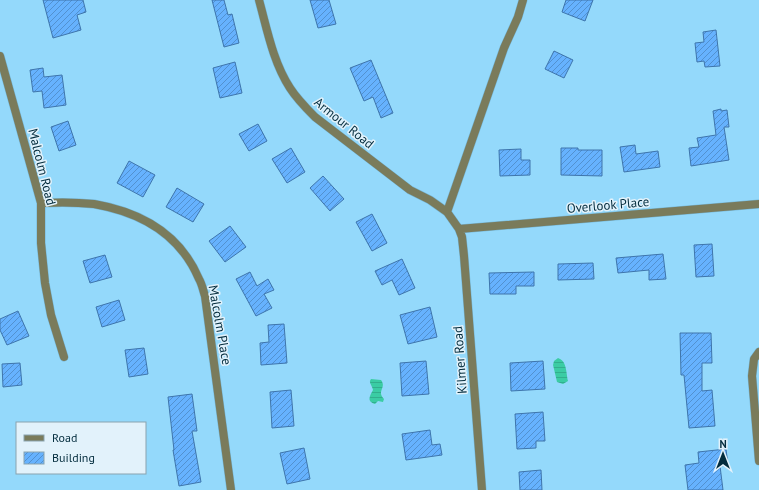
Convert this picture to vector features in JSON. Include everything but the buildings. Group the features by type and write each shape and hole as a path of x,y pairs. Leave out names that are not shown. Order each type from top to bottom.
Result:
{"street":[{"name":"Armour Road","path":"259,0 273,50 281,71 290,88 303,105 315,117 410,190 430,200 447,212 459,229"},
{"path":"447,212 504,48 518,17 523,0"},
{"name":"Malcolm Road","path":"0,56 41,203 41,243 45,283 52,315 64,356"},
{"name":"Malcolm Place","path":"41,203 60,202 93,204 128,212 147,221 164,232 190,260 199,278 205,296 231,490"},
{"name":"Overlook Place","path":"459,229 759,204"},
{"name":"Kilmer Road","path":"459,229 462,237 464,256 482,490"},
{"path":"759,352 754,359 752,376 759,461"}],"shaded area":[{"path":"558,358 565,364 568,381 563,384 557,382 553,365 554,361"},
{"path":"371,379 381,380 383,383 381,394 384,399 383,402 378,401 375,404 370,401 370,396 373,390 370,383"}]}
